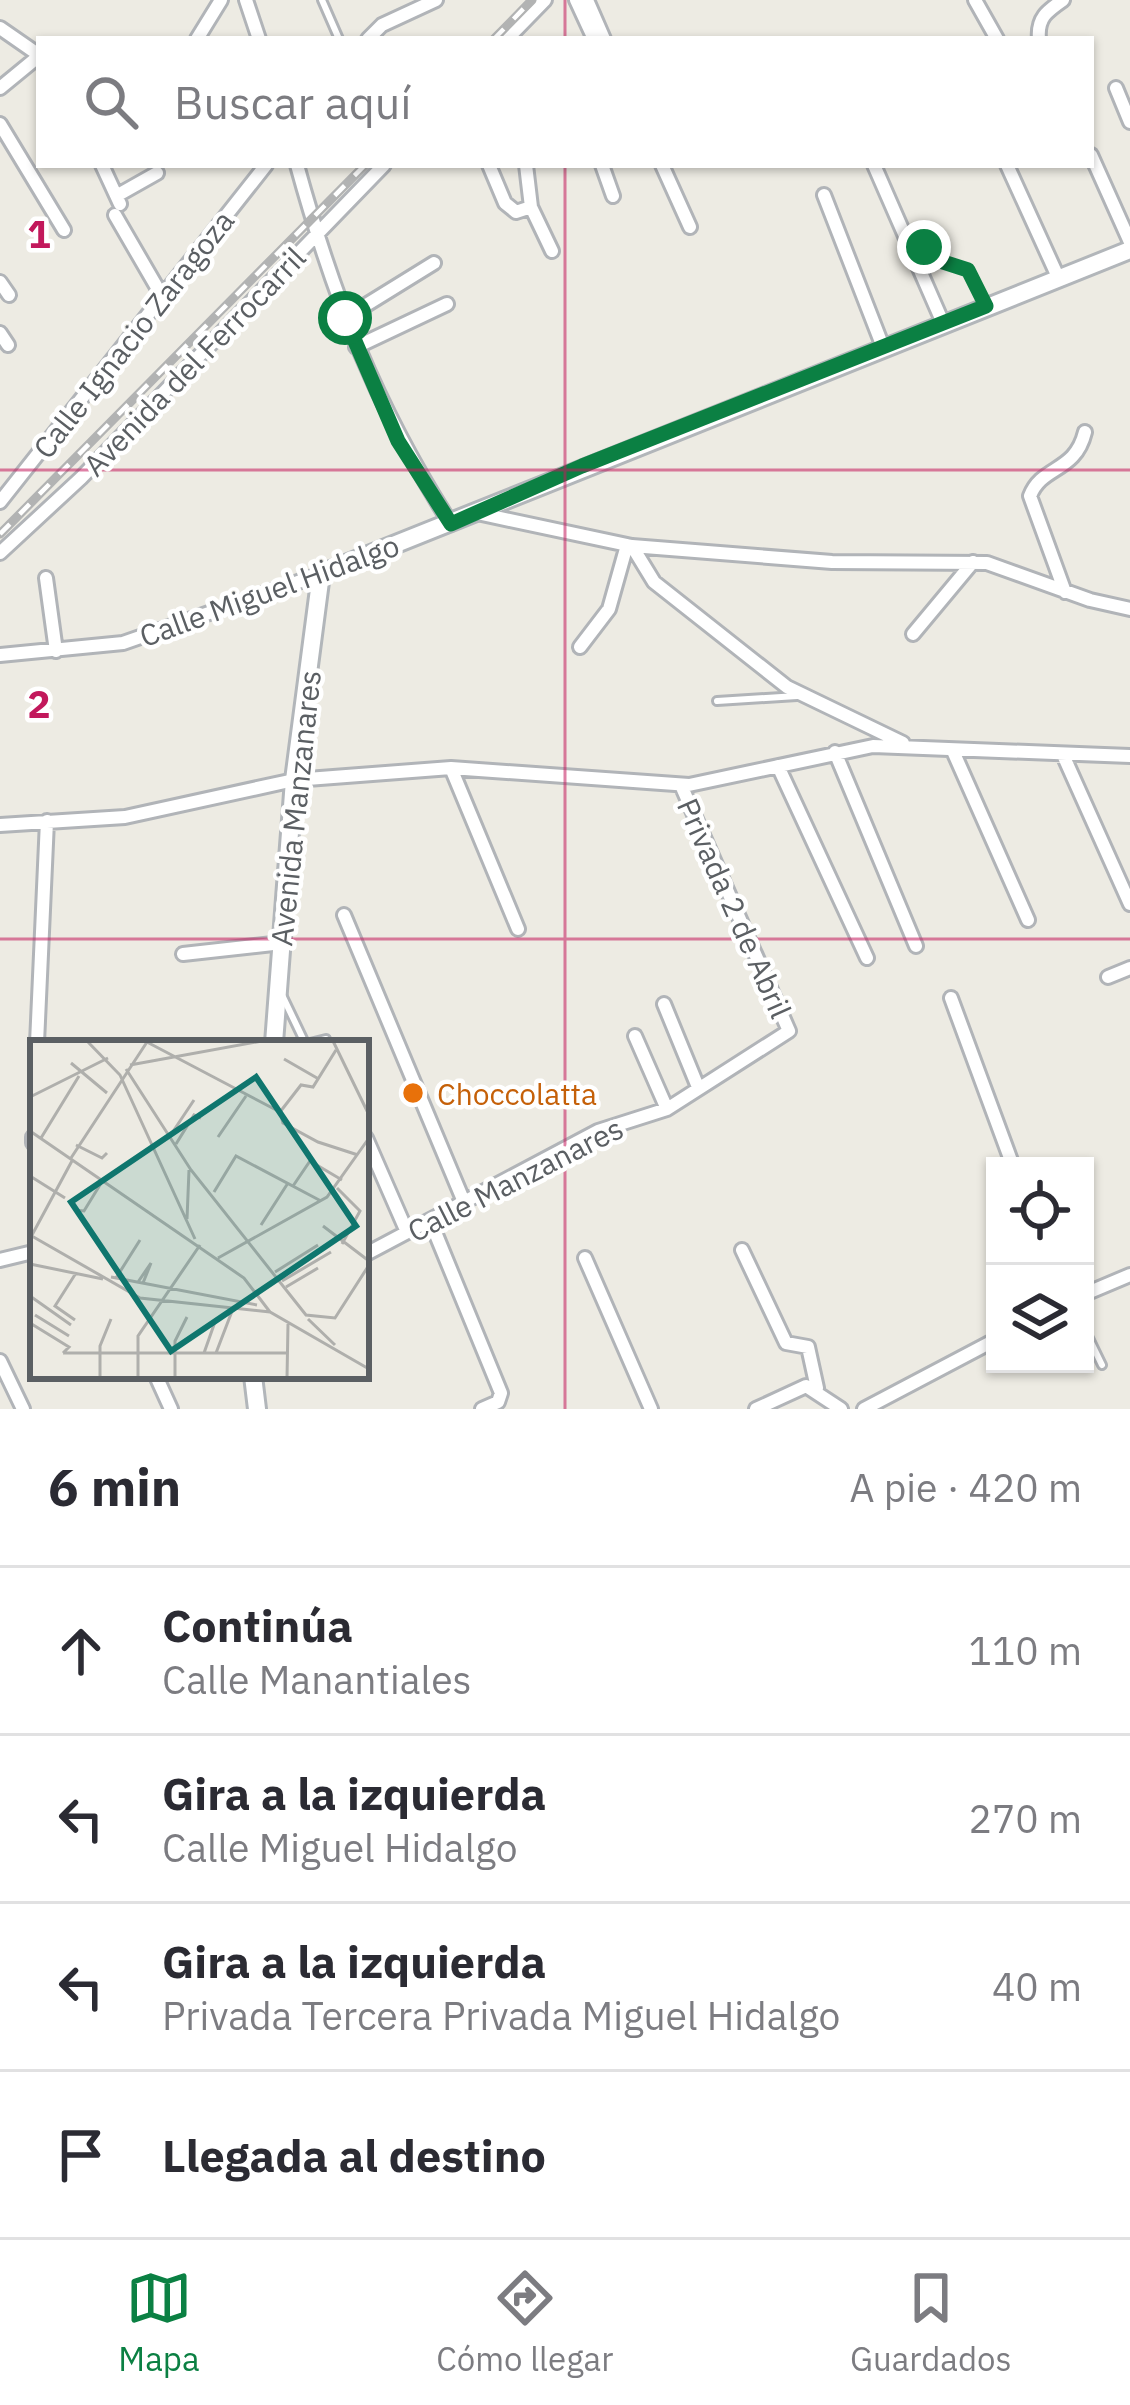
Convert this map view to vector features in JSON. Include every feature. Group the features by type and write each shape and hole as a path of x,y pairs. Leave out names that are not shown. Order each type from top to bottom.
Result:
{"street":[{"path":"198,36 221,0"},
{"path":"246,0 258,36"},
{"path":"371,36 382,25 436,0"},
{"path":"510,36 545,0"},
{"path":"576,0 593,36"},
{"path":"587,0 603,36"},
{"path":"975,0 995,36"},
{"path":"1040,36 1038,26 1045,13 1063,0"},
{"path":"0,28 36,54"},
{"path":"0,88 36,58"},
{"path":"1116,88 1130,122"},
{"path":"0,124 64,230"},
{"path":"1094,162 1130,246"},
{"path":"103,168 162,296"},
{"name":"Calle Ignacio Zaragoza","path":"0,502 264,168"},
{"path":"298,168 356,347 398,441 451,524"},
{"name":"Avenida del Ferrocarril","path":"0,553 81,478 381,168"},
{"path":"490,168 510,210 531,207"},
{"path":"526,168 531,207 553,251"},
{"path":"603,168 613,196"},
{"path":"663,168 690,227"},
{"path":"875,168 943,323"},
{"path":"1007,168 1058,278"},
{"path":"118,205 157,173"},
{"path":"824,195 883,347"},
{"name":"Calle Miguel Hidalgo","path":"0,655 123,643 321,574 1130,246"},
{"path":"345,318 434,263"},
{"path":"0,282 9,295"},
{"path":"356,347 447,304"},
{"path":"1065,592 1030,496 1038,481 1071,462 1085,432"},
{"path":"0,472 11,489"},
{"path":"477,513 630,545 832,562 973,562 1008,568 1065,592 1130,609"},
{"path":"580,647 609,609 630,545"},
{"path":"630,545 654,582 801,695 908,745"},
{"path":"913,634 973,562"},
{"name":"Avenida Manzanares","path":"274,1040 294,780 321,574"},
{"path":"46,578 56,651"},
{"path":"0,823 125,817 294,780 451,768 681,785 836,752 908,745 1129,759"},
{"path":"953,751 1028,920"},
{"path":"836,752 916,946"},
{"path":"1064,757 1130,904"},
{"path":"778,766 867,958"},
{"path":"451,768 518,929"},
{"name":"Privada 2 de Abril","path":"667,1109 789,1031 681,785"},
{"path":"37,1040 47,821"},
{"path":"344,915 464,1202"},
{"path":"183,954 282,944"},
{"path":"1108,977 1130,968"},
{"path":"951,998 1010,1157"},
{"path":"664,1004 698,1087"},
{"path":"635,1036 667,1109"},
{"name":"Calle Manzanares","path":"369,1252 598,1131 667,1109"},
{"path":"369,1145 407,1232"},
{"path":"430,1220 501,1393 498,1402 482,1409"},
{"path":"742,1250 786,1343 808,1347 818,1388 841,1409"},
{"path":"0,1260 30,1253"},
{"path":"585,1258 651,1409"},
{"path":"1094,1290 1130,1275"},
{"path":"865,1409 986,1345"},
{"path":"0,1361 23,1409"},
{"path":"157,1379 171,1409"},
{"path":"253,1379 257,1409"},
{"path":"756,1409 794,1388 818,1388"}],"lane":[{"path":"322,0 338,36"},
{"path":"924,247 934,259 968,270 986,306"},
{"path":"718,701 801,695"},
{"path":"278,989 305,1040"},
{"path":"321,1040 326,1039"},
{"path":"1094,1349 1102,1365"}],"railway":[{"path":"497,36 532,0"},
{"path":"0,534 362,168"}],"place":[{"name":"Choccolatta","path":"413,1093"}],"route":[{"path":"345,318 398,441 451,524 582,466 986,306 968,270 934,259 924,247"}]}
